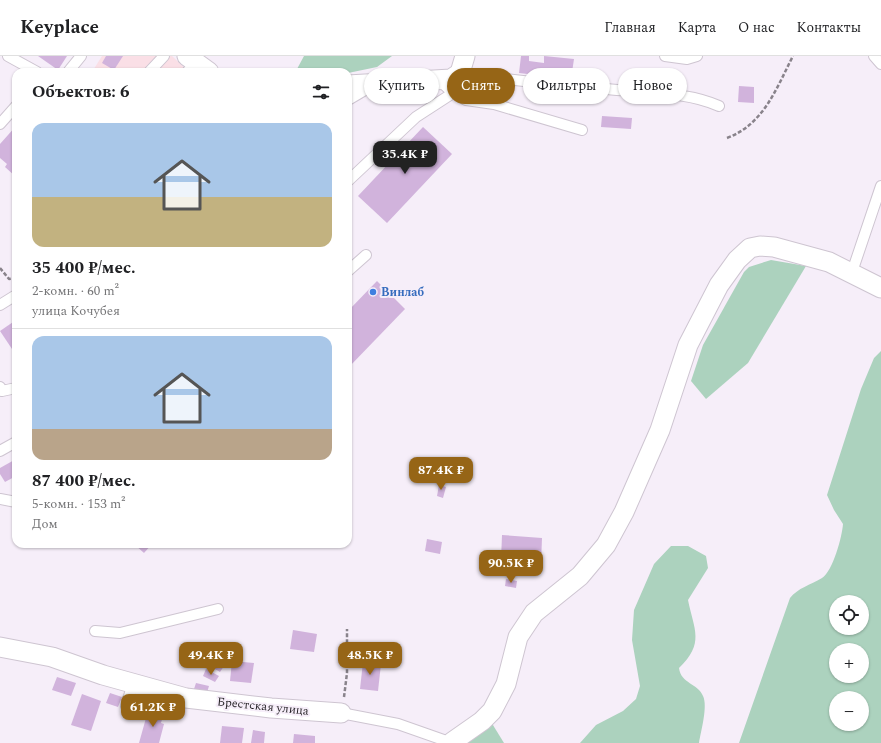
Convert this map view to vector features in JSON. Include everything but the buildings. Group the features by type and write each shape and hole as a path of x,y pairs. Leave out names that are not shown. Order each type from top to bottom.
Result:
{"street":[{"path":"439,80 451,78 463,64"},
{"path":"352,85 364,83"},
{"path":"452,743 482,721 492,711 506,684 518,637 530,618 580,576 606,545 624,512 660,430 688,345 719,285 730,268 750,248 760,246 796,252 829,262 852,272 881,288"},
{"name":"Брестская улица","path":"0,647 52,657 103,675 186,698 271,708 341,713"}],"lane":[{"path":"8,56 30,68"},
{"path":"73,68 81,56"},
{"path":"153,68 164,56"},
{"path":"665,56 687,59 697,56"},
{"path":"874,56 881,64"},
{"path":"463,64 516,81 681,96 711,102 719,106"},
{"path":"439,80 447,87"},
{"path":"352,98 364,91"},
{"path":"352,177 416,117 447,97"},
{"path":"494,104 582,130"},
{"path":"0,124 12,110"},
{"path":"852,272 881,186"},
{"path":"352,267 366,255"},
{"path":"0,305 12,298"},
{"path":"1,390 12,389"},
{"path":"0,451 12,444"},
{"path":"0,499 12,501"},
{"path":"95,631 120,633 218,609"},
{"path":"126,706 133,683"},
{"path":"341,713 398,724 452,743"}],"path":[{"path":"727,138 746,129 769,105 794,56"},
{"path":"0,268 9,279 12,279"},
{"path":"341,713 346,682 347,629"}],"shaded area":[{"path":"102,56 172,56 185,68 94,68"}],"green space":[{"path":"304,56 392,56 377,67 364,68 364,70 352,72 352,68 298,68"},
{"path":"771,260 806,266 748,363 706,399 691,381 703,345 744,272 749,267"},
{"path":"881,351 881,743 739,743 790,598 800,589 822,578 830,568 836,553 843,524 827,495 861,389 874,358"},
{"path":"671,546 688,546 706,556 708,568 688,600 696,636 692,651 679,668 683,677 697,688 703,696 705,706 704,719 699,743 580,743 596,725 623,711 636,699 640,686 632,640 634,610 654,564"},
{"path":"488,717 504,743 448,743 447,737 451,731"}],"place":[{"name":"Винлаб","path":"373,292"}]}
